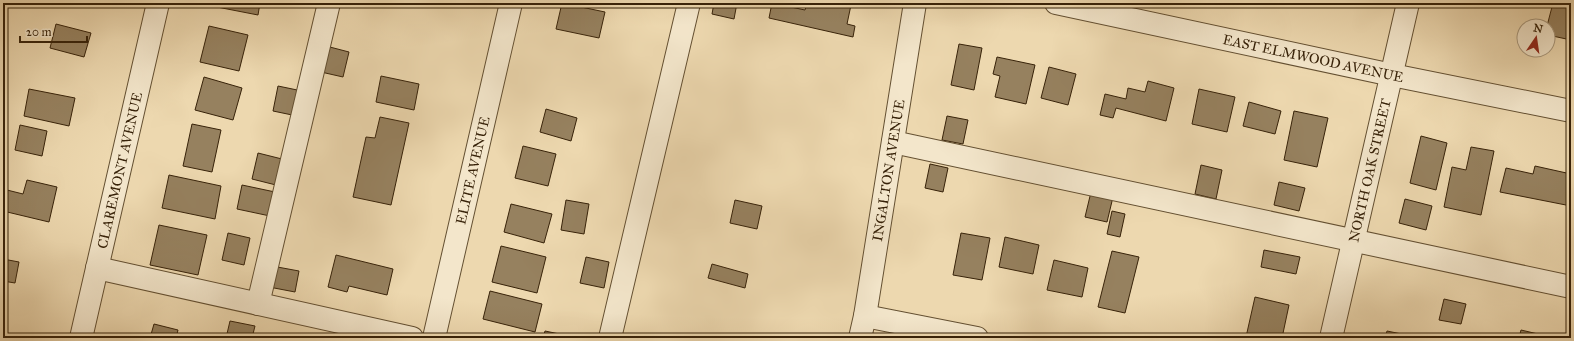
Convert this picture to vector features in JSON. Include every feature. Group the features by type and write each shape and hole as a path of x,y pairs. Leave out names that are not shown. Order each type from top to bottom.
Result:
{"street":[{"name":"CLAREMONT AVENUE","path":"81,338 158,3"},
{"path":"258,304 329,3"},
{"name":"ELITE AVENUE","path":"434,338 511,3"},
{"path":"610,338 690,3"},
{"name":"INGALTON AVENUE","path":"860,338 865,316 915,3"},
{"name":"EAST ELMWOOD AVENUE","path":"1056,3 1392,75 1571,111"},
{"name":"NORTH OAK STREET","path":"1331,338 1408,3"},
{"path":"893,142 1571,287"},
{"path":"97,268 412,338"},
{"path":"865,316 977,338"}],"building":[{"path":"217,3 260,3 258,15 217,7"},
{"path":"562,3 605,12 599,38 556,29"},
{"path":"714,3 737,3 734,19 712,14"},
{"path":"772,3 805,10 807,3 843,3 851,5 847,24 855,26 853,37 769,18"},
{"path":"1553,3 1571,3 1571,40 1556,37 1556,18 1549,18"},
{"path":"56,24 91,33 84,57 50,48"},
{"path":"209,26 248,35 239,71 200,62"},
{"path":"959,44 982,48 974,90 951,85"},
{"path":"326,46 349,52 343,77 321,72"},
{"path":"997,57 1035,65 1026,104 995,97 1000,76 993,74"},
{"path":"1049,67 1076,74 1068,105 1041,98"},
{"path":"381,76 419,84 414,110 376,102"},
{"path":"204,77 242,88 233,120 195,110"},
{"path":"1148,81 1174,88 1166,121 1116,108 1113,118 1100,115 1105,94 1126,99 1128,88 1145,92"},
{"path":"278,86 302,91 297,116 273,111"},
{"path":"29,89 75,98 69,126 24,116"},
{"path":"1199,89 1235,97 1227,132 1192,124"},
{"path":"1249,102 1281,111 1275,134 1243,126"},
{"path":"546,109 577,118 571,141 540,132"},
{"path":"1294,111 1328,118 1317,167 1284,160"},
{"path":"947,116 968,120 963,144 942,140"},
{"path":"380,117 409,123 391,205 353,197 366,137 375,138"},
{"path":"192,124 221,130 212,172 183,166"},
{"path":"20,125 47,131 42,156 15,150"},
{"path":"1421,136 1447,143 1436,190 1410,183"},
{"path":"523,146 556,154 548,186 515,178"},
{"path":"1471,147 1494,151 1481,215 1444,207 1452,167 1466,170"},
{"path":"258,153 282,159 276,185 252,179"},
{"path":"930,164 948,168 943,192 925,188"},
{"path":"1201,165 1222,170 1216,199 1195,194"},
{"path":"1535,166 1571,174 1571,206 1500,192 1506,168 1533,174"},
{"path":"169,175 221,186 215,219 162,208"},
{"path":"27,180 57,187 49,222 3,211 3,189 23,194"},
{"path":"1279,182 1305,188 1299,211 1274,205"},
{"path":"242,185 275,192 270,216 237,209"},
{"path":"1091,192 1113,197 1107,222 1085,217"},
{"path":"1405,199 1432,206 1426,230 1399,223"},
{"path":"566,200 589,204 584,234 561,230"},
{"path":"735,200 762,206 757,229 730,223"},
{"path":"511,204 552,214 544,243 504,232"},
{"path":"1112,211 1125,214 1120,237 1107,234"},
{"path":"159,225 207,235 198,275 150,265"},
{"path":"228,233 250,238 244,265 222,260"},
{"path":"961,233 990,238 982,280 953,275"},
{"path":"1005,237 1039,245 1033,274 999,267"},
{"path":"501,246 546,257 537,293 492,282"},
{"path":"1264,250 1300,257 1296,274 1261,267"},
{"path":"1112,251 1139,257 1125,313 1098,307"},
{"path":"336,255 393,269 387,295 349,286 347,292 328,287"},
{"path":"586,257 609,262 604,288 580,283"},
{"path":"3,259 19,262 15,283 3,281"},
{"path":"1054,260 1088,268 1082,297 1047,290"},
{"path":"712,264 748,274 745,288 708,278"},
{"path":"272,266 299,271 295,292 269,287"},
{"path":"490,291 542,304 535,332 483,319"},
{"path":"1255,297 1289,305 1282,338 1246,337"},
{"path":"1444,299 1466,304 1461,324 1439,320"},
{"path":"230,321 255,326 252,338 226,338"},
{"path":"154,324 178,330 176,338 150,338"},
{"path":"1521,330 1555,338 1519,338"},
{"path":"545,331 569,336 568,338 543,338"},
{"path":"1387,331 1421,338 1385,338"},
{"path":"3,333 16,336 16,338 3,338"}]}
